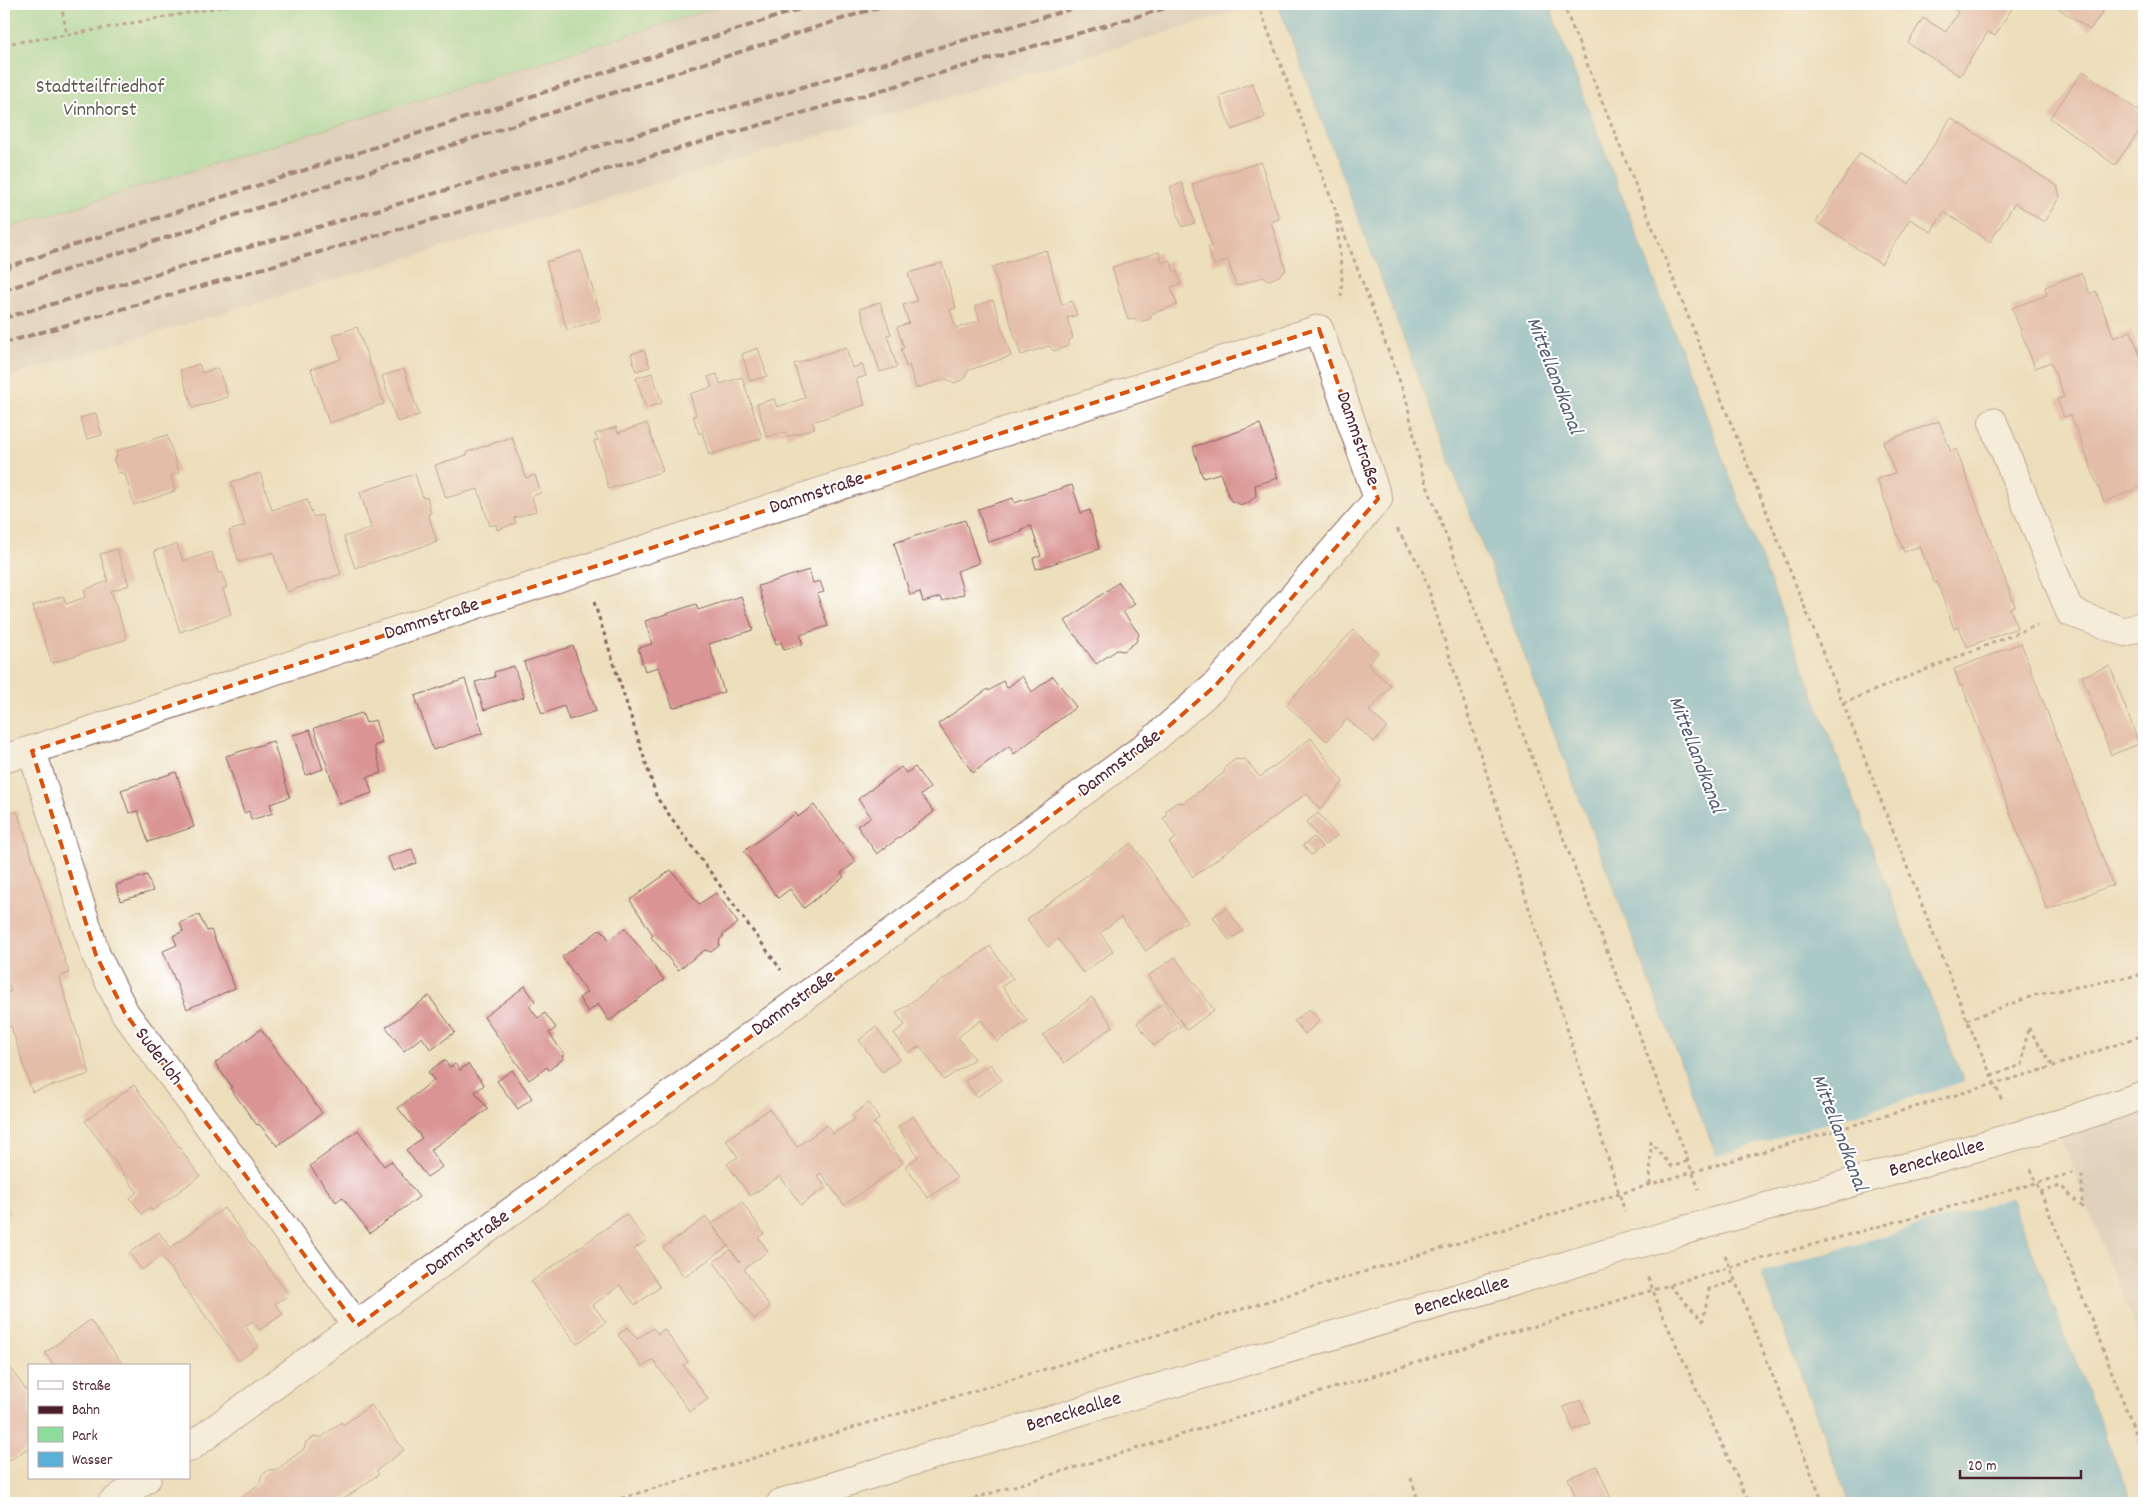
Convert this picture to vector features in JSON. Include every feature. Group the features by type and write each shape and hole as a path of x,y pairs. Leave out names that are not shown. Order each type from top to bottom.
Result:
{"street":[{"name":"Dammstraße","path":"4,759 1319,329 1378,499 1215,686 1146,746 190,1447"},
{"path":"1993,422 2070,612 2125,632 2144,625"},
{"name":"Suderloh","path":"32,751 96,955 125,1013 357,1326"},
{"name":"Beneckeallee","path":"781,1503 920,1459 1678,1232 2062,1123 2144,1095"},
{"path":"112,1503 144,1480"}],"path":[{"path":"61,4 67,35"},
{"path":"4,44 67,35 237,4"},
{"path":"1258,4 1406,398 1422,474 1703,1198"},
{"path":"1563,4 1843,703 1967,1020 2006,1111"},
{"path":"1319,329 1342,300 1342,277 1336,210"},
{"path":"1378,499 1422,569 1619,1195"},
{"path":"584,570 657,798 802,999"},
{"path":"1843,703 2070,612"},
{"path":"1967,1020 2035,995 2144,974"},
{"path":"1990,1075 2022,1066 2028,1027 2053,1066"},
{"path":"606,1503 1662,1181 2045,1069 2144,1035"},
{"path":"1650,1185 1651,1142 1672,1167 1688,1162"},
{"path":"2029,1165 2144,1455"},
{"path":"2040,1192 2061,1186 2082,1207 2082,1170"},
{"path":"959,1503 1669,1284 2076,1172"},
{"path":"1725,1254 1823,1503"},
{"path":"1669,1284 1703,1321 1710,1288 1736,1281"},
{"path":"1653,1289 1662,1314 1749,1503"},
{"path":"1411,1478 1419,1503"}],"highlighted area":[{"path":"1319,329 1378,499 1215,686 1146,746 357,1326 125,1013 96,955 32,751"}],"shaded area":[{"path":"728,4 1262,4 4,378 4,229"},
{"path":"2144,1095 2144,1352 2056,1125"}],"green space":[{"name":"Stadtteilfriedhof Vinnhorst","path":"4,4 728,4 4,229"}],"water":[{"name":"Mittellandkanal","path":"1278,4 1548,4 1916,961 2132,1503 1850,1503 1442,441"}],"pier":[{"path":"1966,1081 2013,1197 1758,1274 1714,1157"}],"building":[{"path":"1944,4 2014,5 1995,36 1988,32 1960,76 1908,43 1923,18 1946,32 1958,12"},
{"path":"2055,4 2108,4 2090,30"},
{"path":"2083,71 2144,115 2144,132 2141,129 2115,165 2050,118"},
{"path":"1252,83 1265,117 1232,130 1219,96"},
{"path":"1951,118 2057,186 2060,196 2044,222 2015,203 1990,242 1944,212 1931,232 1910,219 1881,264 1816,222 1860,153 1909,184"},
{"path":"1261,162 1279,219 1271,222 1286,270 1279,276 1269,280 1263,277 1236,286 1228,260 1214,265 1208,247 1212,246 1192,184"},
{"path":"1182,183 1195,223 1182,227 1170,187"},
{"path":"1046,250 1062,305 1072,301 1077,315 1067,318 1073,338 1069,340 1068,346 1054,351 1049,346 1021,355 992,267"},
{"path":"581,251 602,319 567,330 546,262"},
{"path":"1159,252 1162,263 1170,260 1174,271 1177,271 1181,284 1171,287 1177,305 1153,313 1150,319 1139,322 1133,319 1128,320 1112,267"},
{"path":"942,263 956,308 950,310 956,328 980,321 975,306 993,300 1011,356 969,370 964,379 954,383 947,379 916,388 909,365 906,367 901,349 904,348 897,327 909,323 903,305 917,301 908,273"},
{"path":"2081,273 2090,294 2096,291 2114,338 2131,331 2144,367 2144,496 2141,487 2104,502 2071,415 2064,417 2057,399 2064,397 2051,362 2035,368 2012,308 2047,295 2045,287"},
{"path":"880,302 891,334 887,335 897,367 880,372 860,309"},
{"path":"357,327 384,404 329,423 311,369 341,359 333,335"},
{"path":"846,347 852,368 862,364 866,376 856,379 865,405 812,422 815,428 787,437 785,432 767,437 757,404 774,399 777,407 805,398 794,364"},
{"path":"758,348 767,376 750,381 742,354"},
{"path":"644,350 650,367 636,371 631,354"},
{"path":"199,364 202,373 218,368 228,397 193,408 180,370"},
{"path":"404,369 419,415 397,422 382,376"},
{"path":"652,373 662,403 646,408 636,378"},
{"path":"717,374 720,384 742,377 762,438 709,455 702,432 699,434 693,416 696,415 690,394 712,387 708,377"},
{"path":"96,413 102,435 87,439 80,418"},
{"path":"1939,421 1951,452 1956,449 2015,606 2010,608 2017,628 1967,647 1959,627 1954,629 1937,582 1934,583 1920,546 1904,552 1877,479 1895,473 1883,442"},
{"path":"647,423 663,471 609,489 594,441 598,440 595,434 616,427 618,433"},
{"path":"1260,424 1278,478 1255,485 1256,496 1248,503 1242,505 1231,501 1220,473 1203,478 1193,447"},
{"path":"167,435 179,473 171,476 175,491 134,505 125,474 118,472 114,460 117,456 116,451"},
{"path":"512,437 526,478 535,475 541,493 532,496 536,511 514,518 516,523 497,530 496,524 490,526 478,489 446,498 435,465 467,455 467,452"},
{"path":"260,473 272,510 307,499 313,517 322,515 341,574 286,592 273,552 239,562 229,531 245,526 231,482"},
{"path":"415,474 423,498 427,497 431,513 428,514 437,542 355,568 344,537 371,528 360,492"},
{"path":"1072,485 1081,513 1090,510 1099,549 1036,569 1033,558 1041,556 1031,526 1021,529 1022,532 988,542 978,509 1013,498 1014,503"},
{"path":"965,520 979,563 957,571 964,594 942,601 940,597 923,602 920,592 910,595 894,543"},
{"path":"177,544 183,561 212,552 218,573 222,572 227,587 223,589 231,614 180,632 154,551"},
{"path":"117,549 129,585 111,591 127,639 52,663 33,606 63,596 66,604 86,597 84,590 108,581 100,554"},
{"path":"809,570 813,583 820,581 824,592 817,594 828,626 800,635 803,644 784,650 781,642 776,644 758,586"},
{"path":"1119,582 1135,604 1123,612 1139,634 1136,642 1124,651 1117,650 1096,664 1065,621"},
{"path":"741,596 753,630 709,644 724,692 673,708 659,667 645,671 638,648 652,644 645,621 696,604 698,610"},
{"path":"1353,630 1378,653 1368,665 1391,686 1369,711 1387,727 1374,742 1347,719 1327,741 1286,705"},
{"path":"2021,643 2113,885 2047,910 1962,685 1960,686 1954,669"},
{"path":"573,646 596,711 569,720 564,706 542,714 524,662"},
{"path":"514,666 524,697 484,710 475,682 495,677 494,672"},
{"path":"2110,666 2139,744 2111,755 2082,676"},
{"path":"1022,676 1032,692 1053,676 1076,707 1014,754 1009,746 973,773 938,724 988,689 989,691 1003,681 1007,688"},
{"path":"465,679 483,733 433,750 415,696"},
{"path":"362,713 366,723 375,720 382,743 374,746 382,773 367,777 372,793 340,804 314,728"},
{"path":"310,730 323,769 306,775 293,735"},
{"path":"1311,738 1343,782 1320,810 1307,793 1193,877 1169,843 1176,838 1163,818 1166,816 1166,810 1177,802 1183,803 1224,773 1225,767 1236,759 1241,760 1244,758 1260,777"},
{"path":"273,741 290,797 270,804 273,813 251,820 249,811 244,813 226,756"},
{"path":"901,767 906,773 915,767 930,788 921,795 934,812 877,854 857,826 871,817 858,799"},
{"path":"176,772 194,827 148,842 138,811 129,813 121,790"},
{"path":"814,805 856,862 841,873 844,877 804,908 790,889 778,898 744,851 796,813 798,817"},
{"path":"17,811 69,973 59,977 90,1074 32,1092 11,1026 4,1029 4,993 11,991 9,985 4,987 4,815"},
{"path":"1318,813 1337,836 1325,845 1306,822"},
{"path":"1314,837 1322,847 1311,855 1303,845"},
{"path":"1131,843 1187,921 1146,951 1121,917 1100,933 1113,951 1083,973 1058,939 1048,947 1027,919"},
{"path":"412,849 417,863 393,871 388,857"},
{"path":"671,870 699,904 716,893 738,923 722,935 724,936 720,939 719,946 711,952 705,950 678,970 651,937 653,935 630,900"},
{"path":"147,875 153,891 120,901 116,885"},
{"path":"1226,908 1243,931 1229,940 1213,917"},
{"path":"199,915 207,931 211,930 235,988 187,1009 163,951 177,945 173,936 183,931 180,923"},
{"path":"625,928 664,980 609,1021 598,1004 588,1012 579,998 587,992 562,957 601,929 609,940"},
{"path":"990,946 1013,979 1002,986 1027,1021 997,1042 981,1020 958,1037 974,1059 944,1080 920,1046 909,1053 894,1033 905,1025 896,1013"},
{"path":"1175,957 1214,1010 1187,1030 1148,976"},
{"path":"525,986 535,1001 529,1006 538,1018 545,1013 556,1028 549,1033 564,1054 562,1056 564,1058 549,1070 547,1067 529,1080 484,1017"},
{"path":"429,996 455,1032 431,1050 422,1037 404,1051 386,1027"},
{"path":"1092,997 1113,1026 1064,1063 1043,1035"},
{"path":"1163,1003 1181,1026 1154,1046 1137,1023"},
{"path":"1309,1009 1320,1021 1305,1034 1294,1021"},
{"path":"876,1027 900,1059 882,1072 859,1040"},
{"path":"261,1029 322,1113 277,1146 259,1124 257,1125 230,1088 232,1087 215,1063"},
{"path":"444,1060 450,1067 455,1064 460,1070 468,1064 484,1085 475,1092 488,1109 430,1150 442,1167 427,1177 406,1150 422,1138 398,1108 434,1080 428,1072"},
{"path":"990,1064 1002,1080 977,1097 965,1081"},
{"path":"512,1070 532,1098 518,1109 497,1081"},
{"path":"134,1085 200,1176 152,1211 150,1208 142,1214 130,1198 137,1192 85,1121"},
{"path":"869,1103 879,1119 874,1123 903,1163 844,1205 821,1173 817,1176 826,1187 801,1205 780,1176 750,1196 727,1164 738,1157 726,1140 769,1109 797,1147 827,1125 833,1134 855,1119 852,1115"},
{"path":"913,1116 957,1178 928,1198 905,1166 918,1157 898,1127"},
{"path":"358,1130 384,1166 391,1161 419,1197 370,1233 342,1197 336,1202 310,1166"},
{"path":"742,1202 764,1234 758,1237 768,1251 744,1269 770,1307 754,1319 714,1262 730,1250 740,1262 712,1224"},
{"path":"4,1204 10,1212 4,1216"},
{"path":"224,1208 289,1295 275,1304 283,1314 260,1330 253,1321 245,1326 259,1346 239,1361 161,1256 142,1270 129,1253 159,1232 170,1248"},
{"path":"626,1214 646,1241 634,1249 660,1287 635,1305 620,1285 593,1305 606,1322 577,1344 531,1282"},
{"path":"706,1217 728,1246 684,1277 663,1248"},
{"path":"90,1320 123,1364 53,1364 45,1353"},
{"path":"628,1327 637,1339 653,1328 658,1334 664,1329 688,1362 683,1365 708,1399 690,1412 653,1360 642,1367 618,1335"},
{"path":"4,1360 28,1393 28,1448 9,1461 4,1454"},
{"path":"1581,1400 1590,1423 1573,1430 1564,1407"},
{"path":"371,1405 404,1450 376,1471 379,1474 338,1503 245,1503 241,1498 260,1483 262,1475 269,1470 278,1469 304,1449 306,1442 314,1437 322,1437 341,1422 343,1425"},
{"path":"1597,1466 1613,1503 1578,1503 1568,1478"}],"railway":[{"path":"4,268 815,4"},
{"path":"4,290 888,4"},
{"path":"4,318 1089,4"},
{"path":"4,343 1180,4"}]}
